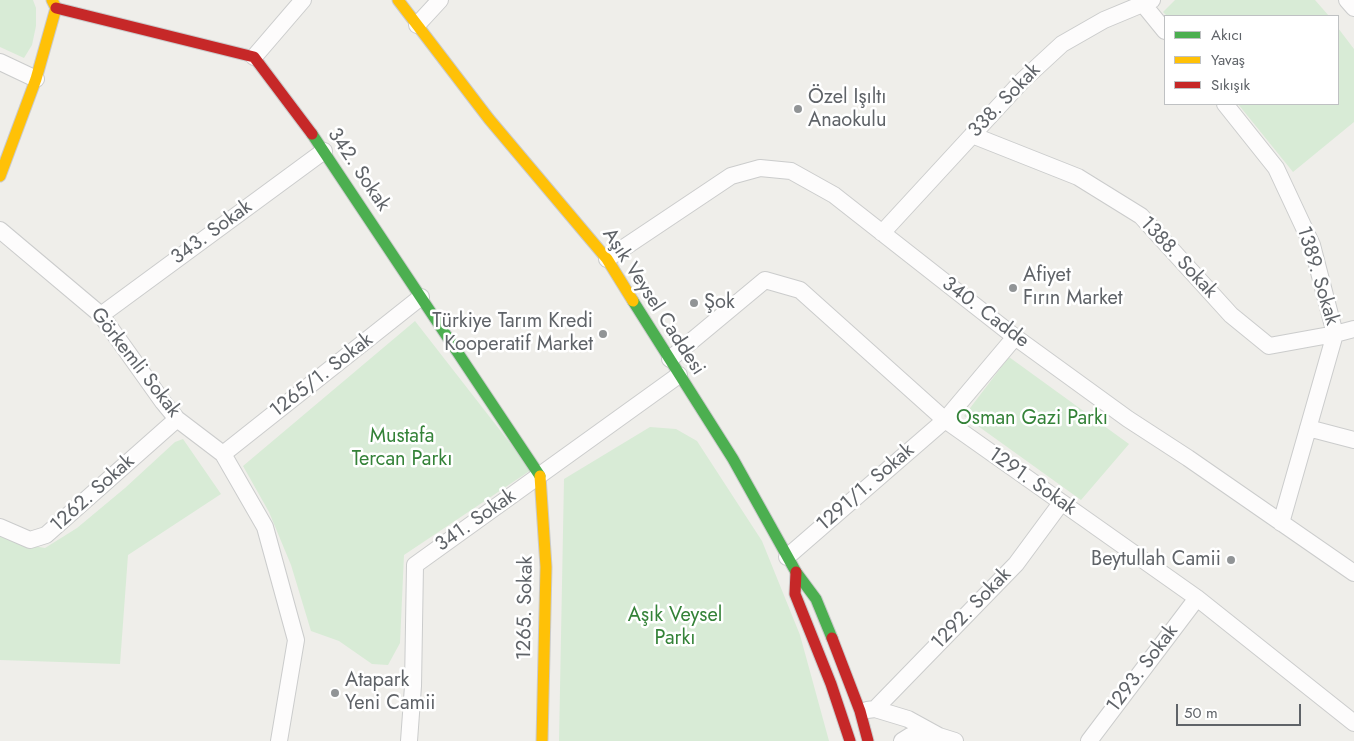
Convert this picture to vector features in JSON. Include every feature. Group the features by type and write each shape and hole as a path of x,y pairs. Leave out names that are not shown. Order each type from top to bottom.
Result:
{"street":[{"path":"0,176 36,79 54,4 254,57 303,0"},
{"name":"Aşık Veysel Caddesi","path":"398,0 490,119 607,259 732,460 796,572 816,599 867,710 868,741"},
{"path":"417,25 440,0"},
{"path":"1347,0 1354,8"},
{"path":"1147,2 1164,29"},
{"name":"338. Sokak","path":"882,233 1024,80 1062,44 1104,20 1147,2"},
{"name":"342. Sokak","path":"254,57 324,151 540,476"},
{"path":"0,62 36,79"},
{"name":"1389. Sokak","path":"1226,105 1276,168 1312,245 1336,334 1281,523"},
{"name":"1388. Sokak","path":"972,135 1078,177 1141,216 1231,315 1269,346 1354,330"},
{"name":"343. Sokak","path":"101,315 324,151"},
{"name":"340. Cadde","path":"607,259 731,176 760,168 791,171 834,195 1015,337 1128,419 1188,458 1354,573"},
{"name":"Görkemli Sokak","path":"0,230 101,315 177,419 223,454 265,527 296,640 279,741"},
{"name":"1291. Sokak","path":"670,359 765,280 800,290 945,420 1197,598 1354,723"},
{"name":"1265/1. Sokak","path":"223,454 421,297"},
{"name":"1291/1. Sokak","path":"787,557 945,420 1015,337"},
{"name":"341. Sokak","path":"409,741 413,686 415,564 679,375"},
{"name":"1262. Sokak","path":"0,527 30,540 46,536 177,419"},
{"path":"1308,428 1354,440"},
{"name":"1265. Sokak","path":"540,476 546,567 542,741"},
{"name":"1292. Sokak","path":"867,710 1016,564 1061,503"},
{"path":"796,572 795,594 831,684 850,741"},
{"name":"1293. Sokak","path":"1089,741 1197,598"},
{"path":"867,710 908,719 939,736 955,741"},
{"path":"902,741 910,736 939,736"}],"green space":[{"path":"0,0 33,0 36,8 36,26 32,45 24,58 0,47"},
{"path":"1175,0 1315,0 1328,15 1166,15 1163,12"},
{"path":"1339,29 1354,49 1354,122 1293,172 1239,105 1339,105"},
{"name":"Mustafa Tercan Parkı","path":"415,321 531,470 404,555 400,643 388,665 372,664 339,641 311,631 291,565 269,512 243,466"},
{"name":"Osman Gazi Parkı","path":"1009,357 1129,444 1081,500 964,416"},
{"name":"Aşık Veysel Parkı","path":"650,427 676,429 697,441 762,541 800,635 829,741 559,741 564,479"},
{"path":"183,439 221,494 128,555 120,664 0,660 0,536 17,543 45,548 77,528 125,488 175,442"}],"traffic: fast":[{"path":"312,134 540,476"},
{"path":"633,301 733,459 796,572 816,599 832,638"}],"traffic: slow":[{"path":"0,176 36,79 56,8 52,0"},
{"path":"398,0 489,119 607,259 633,301"},
{"path":"540,476 546,567 542,741"}],"traffic: jam":[{"path":"56,8 254,57 312,134"},
{"path":"796,572 795,594 831,684 850,741"},
{"path":"832,638 860,711 868,741"}],"place":[{"name":"Özel Işıltı Anaokulu","path":"798,109"},
{"name":"Afiyet Fırın Market","path":"1013,288"},
{"name":"Şok","path":"694,303"},
{"name":"Türkiye Tarım Kredi Kooperatif Market","path":"603,334"},
{"name":"Beytullah Camii","path":"1231,560"},
{"name":"Atapark Yeni Camii","path":"335,693"}]}
